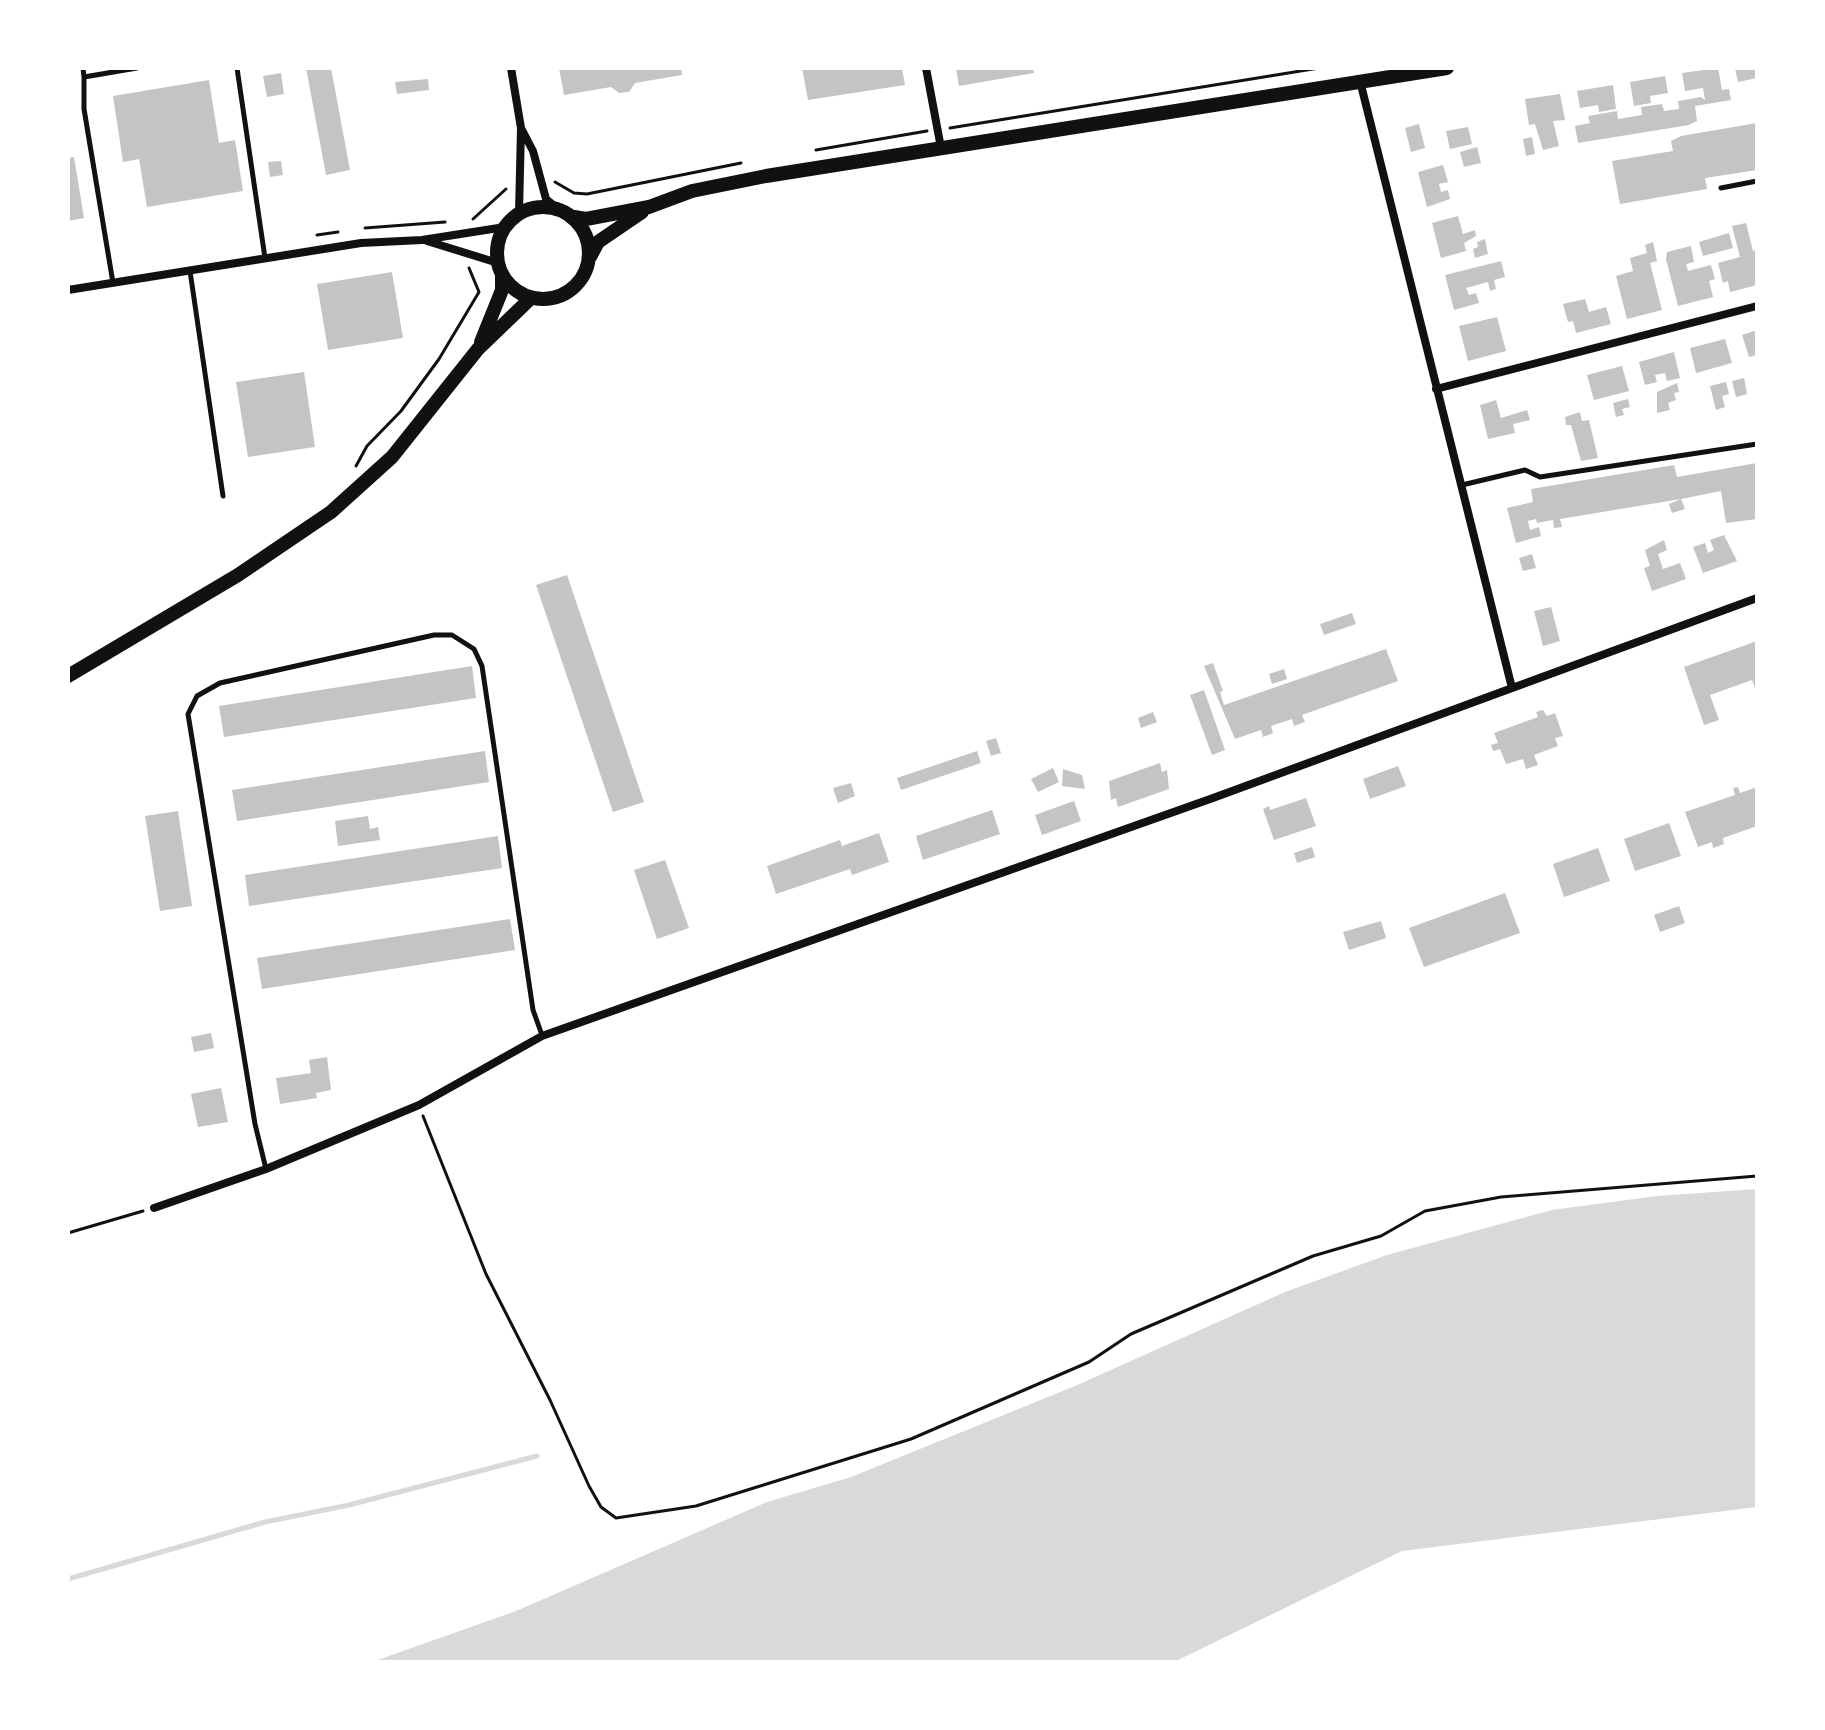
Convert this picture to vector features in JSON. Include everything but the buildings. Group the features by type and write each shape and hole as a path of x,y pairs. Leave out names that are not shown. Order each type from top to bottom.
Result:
{"main road":[{"path":"478,349 502,290 497,251 505,227 519,213 534,207 557,208 586,219 649,207 730,183 1360,81 1385,72 1447,68"},
{"path":"500,268 519,292 531,298 558,297 570,291 586,270 598,242 649,207"},
{"path":"574,217 584,231 590,257"},
{"path":"68,676 238,575 331,512 416,430 478,349 531,298"}],"street":[{"path":"511,68 521,128 519,213"},
{"path":"926,68 941,148"},
{"path":"1360,81 1512,688"},
{"path":"521,128 533,151 546,199 557,208"},
{"path":"68,290 361,243 422,240 505,227"},
{"path":"422,240 500,268"},
{"path":"1436,389 1757,306"},
{"path":"154,1208 266,1169 419,1105 542,1036 1202,802 1757,598"}],"lane":[{"path":"83,68 84,109 113,283"},
{"path":"84,77 137,68"},
{"path":"237,68 265,258"},
{"path":"1721,188 1757,181"},
{"path":"190,270 223,496"},
{"path":"1461,485 1525,470 1540,477 1757,444"},
{"path":"266,1169 253,1109 188,714 197,696 220,683 434,635 452,635 474,649 482,666 533,1010 542,1036"}],"path":[{"path":"909,134 1319,68"},
{"path":"550,175 574,193 597,192"},
{"path":"469,222 514,181"},
{"path":"371,228 459,221"},
{"path":"353,472 367,446 401,411 439,359 479,292 469,265"},
{"path":"419,1105 486,1274 550,1400 589,1486 601,1507 616,1518 696,1506 911,1439 1089,1362 1131,1334 1313,1256 1381,1236 1425,1211 1501,1197 1757,1176"},
{"path":"68,1233 154,1208"}],"shaded area":[{"path":"1757,1189 1757,1507 1402,1551 1174,1662 372,1662 516,1611 767,1502 851,1477 1075,1386 1285,1292 1387,1255 1552,1210 1657,1196"}],"waterway":[{"path":"68,1579 265,1522 349,1505 537,1456"}]}
